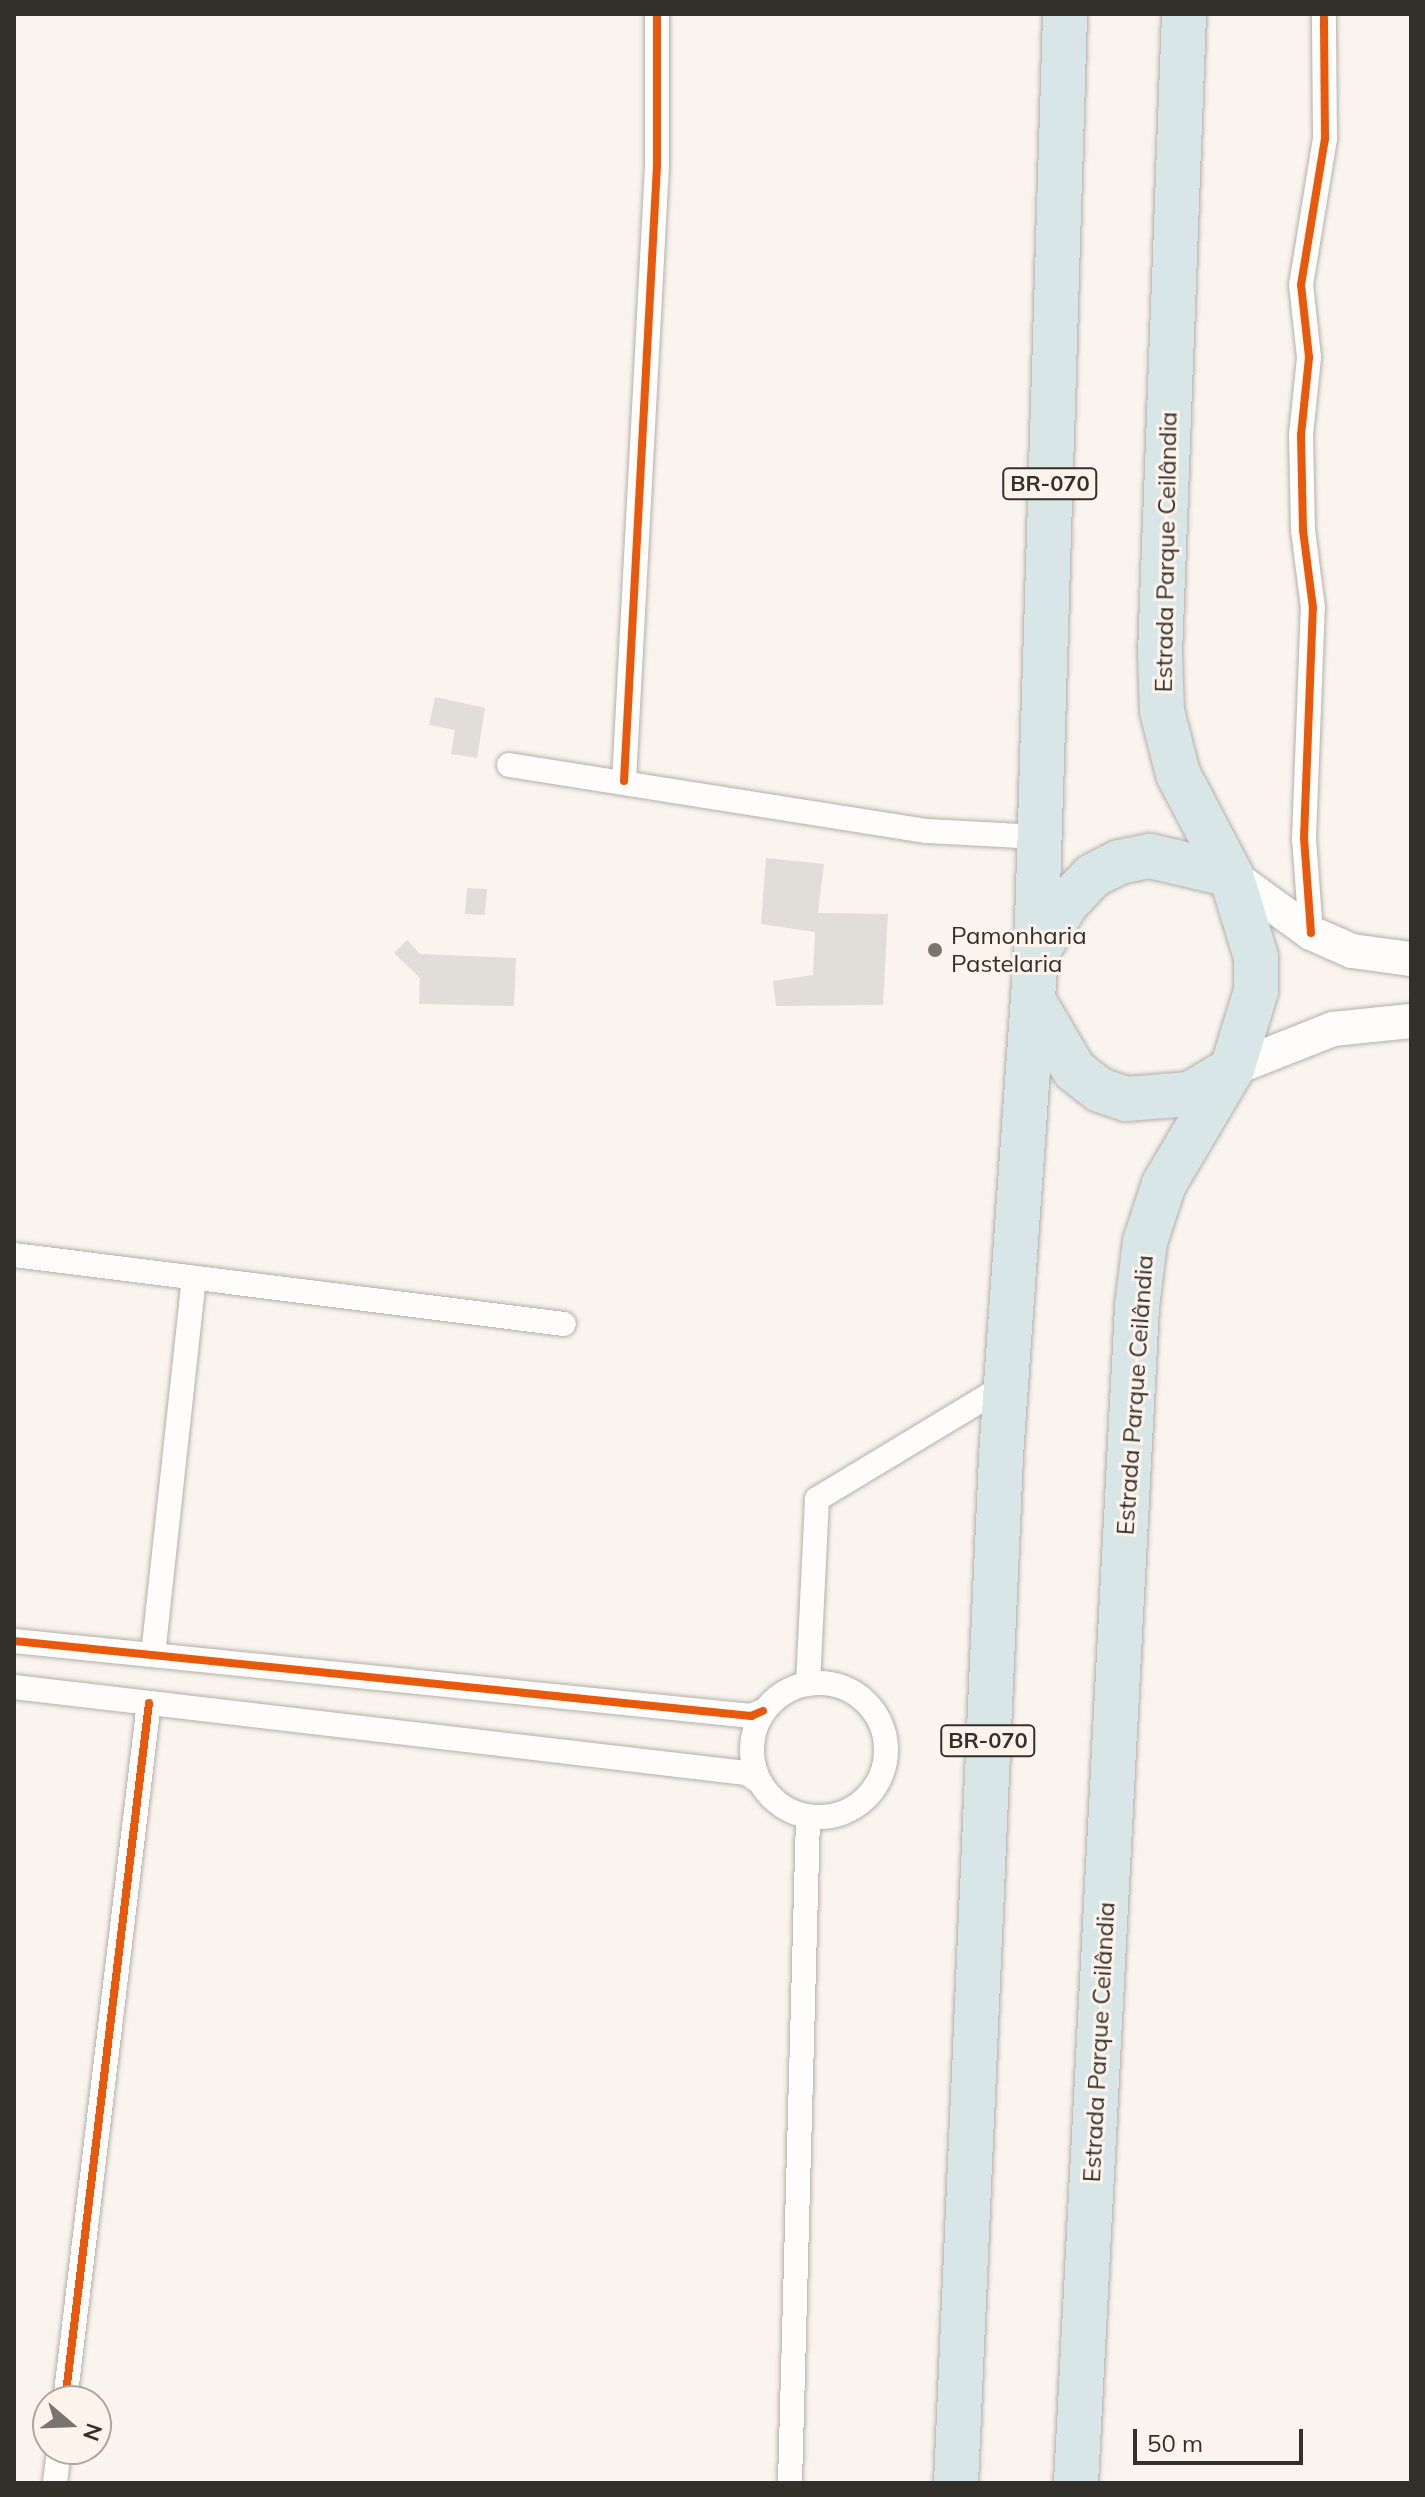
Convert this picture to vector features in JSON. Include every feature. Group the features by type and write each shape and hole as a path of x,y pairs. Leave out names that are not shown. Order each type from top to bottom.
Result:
{"highway":[{"name":"BR-070","path":"956,2483 1006,1385 1036,954 1065,14"},
{"name":"Estrada Parque Ceilândia","path":"1076,2483 1137,1307 1145,1242 1164,1184 1232,1069 1256,991 1256,957 1231,875 1178,774 1161,697 1184,14"},
{"path":"1036,954 1066,904 1092,876 1119,862 1150,856 1231,875"},
{"path":"1033,1000 1074,1070 1100,1090 1126,1099 1190,1094 1232,1069"}],"main road":[{"path":"1231,875 1311,933 1352,951 1411,959"},
{"path":"1232,1069 1333,1029 1411,1021"}],"street":[{"path":"624,781 657,166 657,14"},
{"path":"1311,933 1304,838 1313,608 1303,530 1301,435 1309,357 1301,285 1324,153 1324,14"},
{"path":"509,765 927,831 1039,837"},
{"path":"14,1255 564,1324"},
{"path":"153,1655 194,1278"},
{"path":"808,1684 817,1499 1006,1385"},
{"path":"14,1641 751,1716 763,1711 779,1695 808,1684 843,1686 862,1698 876,1714 886,1757 880,1778 851,1810 808,1817 786,1809 760,1782 746,1773 14,1687"},
{"path":"67,2385 149,1703"},
{"path":"760,1782 751,1754 763,1711"},
{"path":"790,2483 808,1817"}],"building":[{"path":"435,697 485,708 477,758 451,754 455,730 429,725"},
{"path":"766,858 824,864 818,913 888,914 883,1005 776,1006 773,981 813,975 815,932 761,924"},
{"path":"467,888 487,889 485,915 465,914"},
{"path":"407,940 420,954 516,958 514,1006 419,1004 420,978 394,953"}],"cycle path":[{"path":"624,781 657,166 657,14"},
{"path":"1311,933 1304,838 1313,608 1303,530 1301,435 1309,357 1301,285 1325,139 1324,14"},
{"path":"14,1641 751,1716 763,1711"},
{"path":"67,2385 149,1703"}],"place":[{"name":"Pamonharia Pastelaria","path":"935,950"}]}
